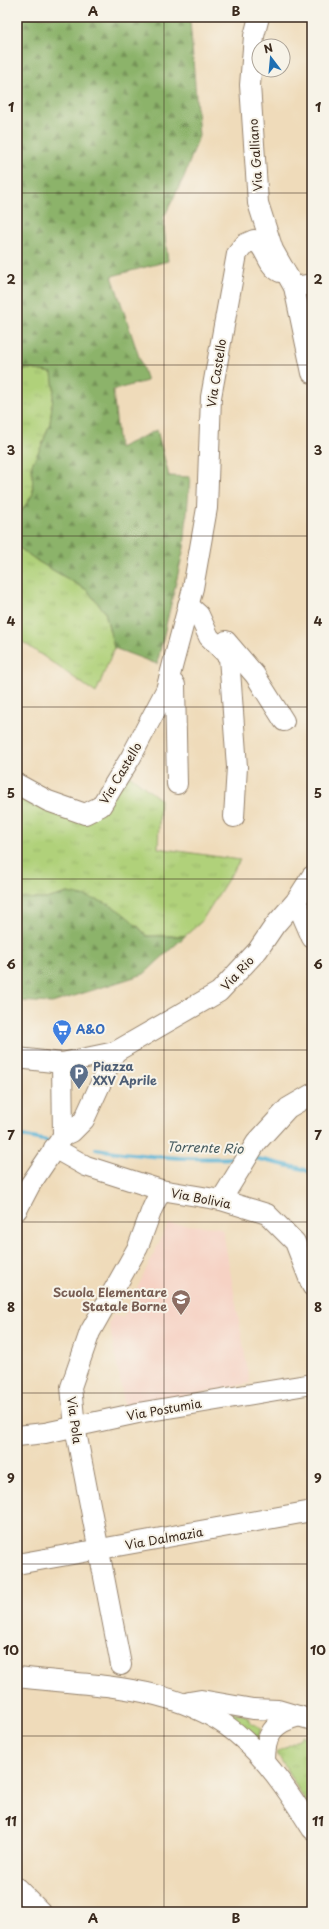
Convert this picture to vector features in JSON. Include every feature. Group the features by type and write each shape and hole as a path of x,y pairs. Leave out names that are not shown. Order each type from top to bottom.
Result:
{"street":[{"name":"Via Galliano","path":"260,17 254,36 250,85 258,203 273,250 297,280 312,373"},
{"name":"Via Castello","path":"17,784 48,801 85,814 101,806 134,750 166,690 191,596 207,508 210,396 237,254 245,244 254,240 261,244 274,269 297,280"},
{"path":"234,817 237,767 229,657 209,637 191,596 197,593 206,618 255,674 284,721"},
{"path":"169,679 175,685 177,784"},
{"name":"Via Rio","path":"17,1058 62,1063 115,1052 219,992 258,950 275,925 296,901 312,876"},
{"path":"296,901 312,938"},
{"path":"17,1210 24,1186 59,1142 84,1120 101,1086 115,1052"},
{"path":"87,1058 101,1086"},
{"path":"59,1142 62,1063"},
{"path":"221,1200 238,1175 256,1143 288,1108 312,1094"},
{"name":"Via Bolivia","path":"59,1142 86,1166 161,1190 221,1200 267,1214 295,1242 312,1286"},
{"name":"Via Pola","path":"121,1666 75,1427 71,1387 90,1332 138,1247 152,1209 161,1190"},
{"name":"Via Postumia","path":"17,1436 45,1433 138,1413 312,1384"},
{"name":"Via Dalmazia","path":"17,1564 312,1511"},
{"path":"17,1677 134,1690 185,1702 199,1708 229,1727 244,1739 264,1761 291,1796 312,1829"},
{"path":"185,1702 201,1700 253,1708 278,1710 305,1718"},
{"path":"264,1761 267,1738 274,1728 280,1723 305,1718"},
{"path":"17,1888 42,1912"}],"shaded area":[{"name":"Scuola Elementare Statale Borne","path":"168,1224 218,1227 223,1231 250,1383 125,1408 109,1323 114,1314 123,1318"}],"green space":[{"path":"17,17 187,17 190,21 199,136 184,177 163,219 168,261 112,276 147,381 113,390 119,448 157,430 169,476 190,477 184,548 157,664 114,648 105,612 87,590 39,562 17,546 17,518 33,494 32,464 42,445 50,423 54,389 52,373 31,369 17,369"},
{"path":"17,369 31,369 52,373 54,389 50,423 42,445 32,464 33,494 17,518"},
{"path":"17,546 39,562 87,590 105,612 114,648 96,693 17,638"},
{"path":"129,775 160,799 158,848 240,860 201,922 185,936 147,936 138,926 68,893 46,899 17,898 17,785 82,812"},
{"path":"68,893 94,899 112,906 120,911 147,936 185,936 144,974 52,1003 17,1001 17,898 46,899"},
{"path":"216,1707 247,1716 250,1722 261,1728 258,1739 257,1740"},
{"path":"303,1736 312,1747 312,1813 277,1753"}],"waterway":[{"name":"Torrente Rio","path":"17,1135 48,1141"},
{"name":"Torrente Rio","path":"96,1149 167,1157 203,1159 239,1158"},
{"name":"Torrente Rio","path":"254,1158 303,1169 312,1173"}],"place":[{"name":"A&O","path":"62,1046"},
{"name":"Piazza XXV Aprile","path":"79,1090"},
{"name":"Scuola Elementare Statale Borne","path":"181,1316"}]}
